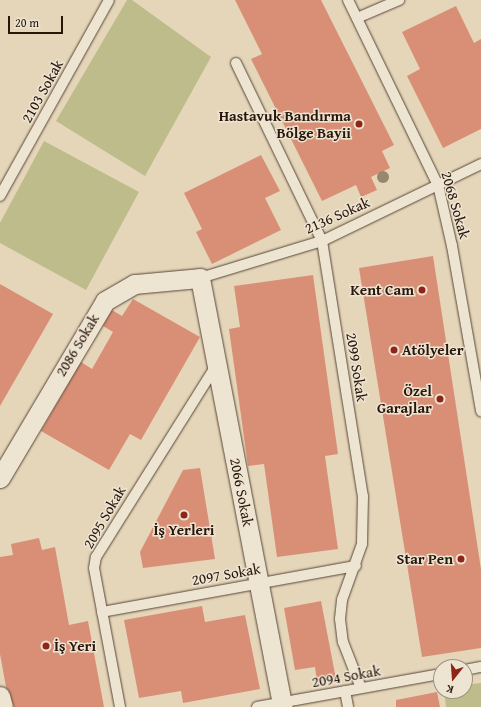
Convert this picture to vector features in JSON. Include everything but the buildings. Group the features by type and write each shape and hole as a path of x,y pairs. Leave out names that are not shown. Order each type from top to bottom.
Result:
{"street":[{"name":"2066 Sokak","path":"200,278 218,362 282,705"},
{"name":"2086 Sokak","path":"0,478 105,301 135,284 200,278"},
{"path":"0,696 3,707"}],"lane":[{"name":"2103 Sokak","path":"0,196 109,0"},
{"name":"2068 Sokak","path":"348,0 438,185 452,246 481,412"},
{"path":"357,18 399,0"},
{"name":"2099 Sokak","path":"236,63 322,241 363,496 362,544 356,566 348,582 340,619 343,642 361,688"},
{"name":"2136 Sokak","path":"200,278 322,241 481,164"},
{"name":"2095 Sokak","path":"120,707 94,568 96,557 218,362"},
{"name":"2097 Sokak","path":"102,612 356,566"},
{"name":"2094 Sokak","path":"257,707 282,705 361,688 433,675"},
{"path":"346,691 348,707"}],"shaded area":[{"path":"127,0 132,0 211,57 145,176 56,121"},
{"path":"44,141 139,192 86,290 0,243 0,223"},
{"path":"481,683 481,707 446,707 445,699 473,699 473,684"}],"place":[{"name":"Hastavuk Bandırma Bölge Bayii","path":"359,124"},
{"name":"Kent Cam","path":"422,290"},
{"name":"Atölyeler","path":"394,350"},
{"name":"Özel Garajlar","path":"440,399"},
{"name":"İş Yerleri","path":"184,515"},
{"name":"Star Pen","path":"461,559"},
{"name":"İş Yeri","path":"46,646"}]}
